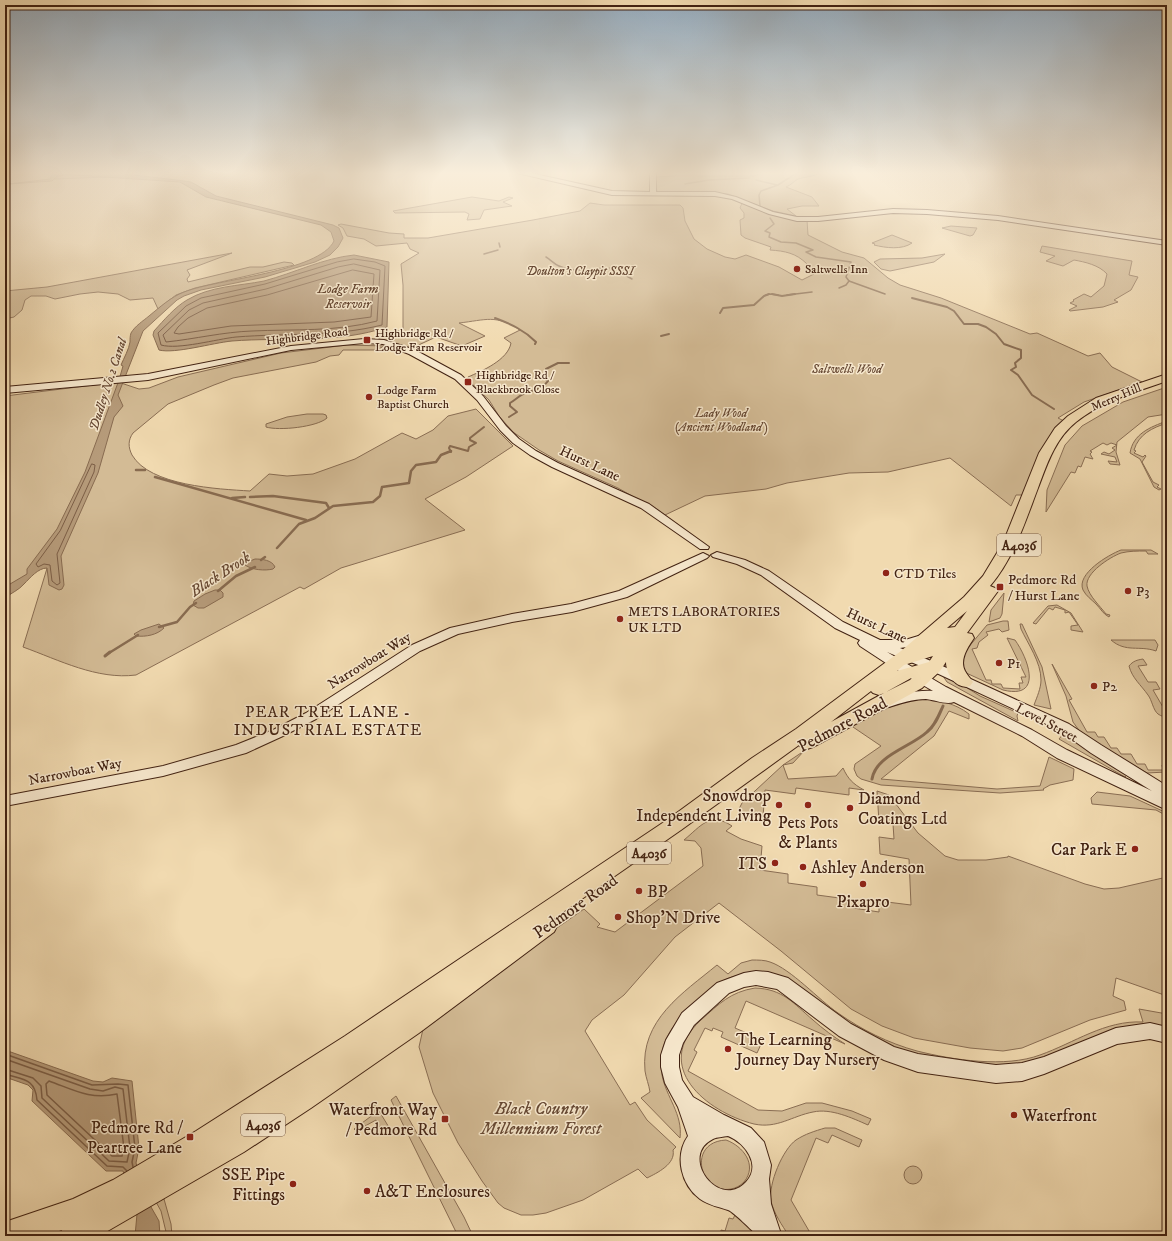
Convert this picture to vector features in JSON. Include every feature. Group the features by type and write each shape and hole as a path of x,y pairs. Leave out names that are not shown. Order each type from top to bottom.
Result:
{"highway":[{"name":"Merry Hill","path":"1073,424 1085,410 1100,401 1167,377"},
{"name":"Merry Hill","path":"1073,424 1108,405 1167,383"},
{"name":"Pedmore Road","path":"157,1178 244,1116 607,872 759,763 802,734 855,705 916,666 981,604 996,583 1019,545 1056,452 1073,424"},
{"name":"Pedmore Road","path":"157,1178 241,1139 379,1048 564,913 706,814 798,747 840,723 896,695 916,666 930,634 970,600 989,578 1010,543 1044,453 1056,435 1073,424"},
{"path":"916,666 928,652 948,637 981,604"},
{"path":"964,682 957,673 954,664 958,651 982,617 981,604"},
{"name":"A4036","path":"9,1233 124,1197 157,1178"},
{"path":"73,1236 124,1197"}],"street":[{"path":"1075,230 1167,243"},
{"name":"Highbridge Road","path":"5,390 148,377 272,351 371,340 391,344 429,360 458,377 475,393"},
{"name":"Hurst Lane","path":"475,393 503,428 516,440 533,452 555,464 645,506 712,557 717,555 741,562 764,573 839,625 916,666"},
{"name":"Narrowboat Way","path":"5,801 163,771 241,749 278,733 311,716 416,648 454,632 512,618 572,608 623,594 704,551"},
{"path":"839,625 873,650 916,666"},
{"path":"871,641 894,644 912,643 917,642 930,634"},
{"name":"Level Street","path":"916,666 964,682 1064,727 1096,749 1167,793"},
{"name":"Level Street","path":"916,666 1015,728 1062,754 1167,804"},
{"path":"873,706 912,696 928,694 963,704 1014,731 1039,740"},
{"path":"772,1235 761,1204 761,1160 754,1143 738,1130 728,1127 686,1102 680,1096 674,1083 670,1067 670,1055 675,1040 688,1019 723,988 744,980 756,978 768,979 782,983 845,1030 890,1054 918,1063 996,1074 1022,1072 1044,1065 1116,1036 1150,1031 1167,1035"},
{"path":"686,1102 698,1137"},
{"path":"728,1127 712,1128 698,1137 694,1142 690,1156 692,1172 695,1180 707,1193 718,1198 733,1200 744,1197 753,1190 760,1181"},
{"path":"733,1200 772,1235"}],"green space":[{"name":"Saltwells Wood","path":"344,230 373,230 404,234 404,238 428,238 475,230 689,230 694,239 707,249 725,257 735,259 746,255 779,267 802,280 814,274 803,260 790,253 770,250 771,247 745,238 741,235 741,230 808,230 808,235 842,252 864,258 888,278 900,285 941,298 1030,334 1037,333 1088,356 1100,353 1112,367 1142,382 1084,402 1058,418 1064,421 1023,495 1016,495 1011,506 950,458 888,472 849,473 787,483 766,489 705,496 665,515 618,488 558,461 539,450 513,432 499,416 489,400 469,381 468,377 494,364 505,355 511,343 504,338 520,330 512,325 491,319 459,323 485,336 462,346 436,337 412,348 378,338 403,329 403,285 401,264 419,253 410,249 407,243 376,246 364,239 347,236"},
{"path":"949,230 976,230 973,235 970,236"},
{"path":"892,235 912,243 904,247 889,248 874,245 875,244 872,243"},
{"path":"1042,246 1132,261 1129,275 1138,277 1131,290 1114,300 1118,302 1103,307 1070,311 1069,310 1077,306 1070,303 1074,301 1073,300 1084,294 1091,297 1104,286 1107,274 1096,266 1074,260 1063,266 1046,261 1055,256 1040,252"},
{"path":"232,253 187,270 190,275 187,279 188,282 250,267 263,267 284,262 292,263 294,265 195,288 176,295 158,309 153,298 130,300 118,294 98,292 55,299 46,296 31,296 25,300 22,310 14,317 5,319 5,291 47,287"},
{"path":"945,254 934,262 890,271 881,269 874,262 880,259 922,258"},
{"path":"347,345 386,346 374,350 343,350 339,355 330,356 316,362 233,378 168,404 133,433 129,444 132,455 141,465 154,473 169,479 203,487 250,491 269,474 287,476 313,474 355,459 402,433 416,439 433,430 448,416 476,409 513,446 466,477 425,499 465,530 341,568 304,589 300,587 136,675 121,676 93,672 64,663 23,647 52,552 23,578 5,588 5,396 118,382 139,389 149,388 178,377 281,353"},
{"path":"1167,387 1167,414 1148,417 1117,442 1117,445 1111,443 1107,445 1103,443 1090,451 1092,452 1090,454 1093,459 1085,457 1081,467 1078,466 1075,473 1071,472 1046,512 1047,490 1065,445 1082,426 1123,402"},
{"path":"307,414 323,414 326,415 327,418 307,426 280,429 266,427 266,424 287,417"},
{"path":"1167,421 1167,423 1147,432 1136,444 1134,450 1136,451 1134,453 1143,457 1145,455 1146,456 1142,462 1153,482 1159,485 1157,487 1161,489 1159,490 1154,487 1140,459 1130,453 1135,441 1143,432"},
{"path":"1117,445 1116,452 1120,465 1110,464 1108,461 1117,462 1115,457 1101,454 1104,452 1109,454 1115,450 1112,448"},
{"path":"1121,550 1151,550 1158,554 1148,554 1146,551 1130,551 1121,553 1099,566 1090,576 1087,581 1088,590 1106,614 1110,615 1109,617 1104,613 1086,594 1083,590 1082,584 1084,578 1094,566"},
{"path":"1004,593 1002,614 1000,618 989,622 991,610"},
{"path":"1057,605 1071,613 1083,632 1071,630 1071,626 1078,625 1069,612 1065,613 1065,610 1055,607 1053,610 1049,608 1036,624 1033,623 1048,606"},
{"path":"1008,621 1009,630 1002,632 999,629 986,632 988,635 979,642 977,648 972,649 986,680 991,680 992,684 1001,684 1003,688 1020,689 1019,683 1023,683 1021,677 1026,677 1007,638 1015,640 1028,666 1029,676 1028,683 1024,689 1016,691 1003,690 962,671 962,655 987,625"},
{"path":"1020,624 1022,624 1042,667 1051,709 1034,705 1039,692 1041,680 1039,667"},
{"path":"1111,640 1155,640 1158,645 1156,651 1150,649 1127,648"},
{"path":"1143,659 1147,665 1138,666 1148,682 1156,682 1160,689 1153,690 1167,714 1167,717 1161,716 1156,712 1149,697 1134,678 1130,670 1129,666 1132,663"},
{"path":"1052,664 1072,699 1069,700 1087,732 1095,732 1098,737 1104,737 1111,748 1117,748 1121,754 1131,754 1137,764 1145,764 1148,770 1163,770 1162,765 1167,765 1166,772 1147,773 1105,749 1081,733 1073,722 1066,696"},
{"path":"943,676 961,684 980,696 1018,713 1018,721 947,682"},
{"path":"921,698 940,701 958,707 969,714 969,719 949,711 934,736 881,779 997,789 1040,786 1049,757 1074,769 1073,780 1050,785 1043,789 1044,790 1000,793 881,785 861,779 857,776 854,769 855,764 881,746 850,725 897,704"},
{"path":"1064,733 1128,774 1125,777 1059,739"},
{"path":"804,751 793,763 783,765"},
{"path":"783,765 788,779 836,776 843,768 851,781 864,790 849,788 849,795 796,788 795,794 765,790 763,817 754,813 747,818 739,809 742,803"},
{"name":"Black Country Millennium Forest","path":"877,791 889,795 918,833 945,856 958,860 986,860 1008,856 1085,884 1104,889 1119,888 1167,877 1167,996 1116,978 1113,996 1124,1001 1126,1010 1090,1020 1022,1048 1003,1051 970,1048 914,1038 882,1026 851,1009 781,951 719,903 675,937 624,995 592,1020 585,1031 630,1105 635,1102 647,1120 676,1147 673,1150 672,1160 660,1171 647,1178 638,1169 583,1200 546,1213 521,1215 504,1208 498,1203 458,1143 433,1093 419,1047 423,1029 544,937 584,909 600,924 597,927 615,932 703,866 701,848 695,841 684,840 701,825 712,820 718,820 732,826 726,831 741,839 762,846 760,870 788,874 788,883 817,887 817,895 847,899 847,907 879,912 879,901 911,905 909,859 880,854 879,837 894,839 893,824 879,822"},
{"path":"1097,792 1130,796 1167,813 1167,816 1156,810 1092,804 1091,798"},
{"path":"752,960 770,962 787,971 838,1013 856,1025 876,1035 906,1048 963,1060 995,1062 1011,1061 1040,1055 1103,1028 1129,1022 1143,1022 1139,1009 1167,1014 1167,1029 1026,1064 1000,1066 931,1059 891,1049 750,973 740,975 723,981 699,1000 683,1015 670,1032 665,1042 661,1063 662,1075 667,1091 677,1113 680,1138 641,1098 650,1092 645,1071 645,1053 649,1037 666,1009 678,997 717,965 728,974 741,963"},
{"path":"755,988 773,991 787,998 825,1030 845,1044 746,1001 735,1028 763,1040 757,1053 721,1037 723,1032 713,1028 712,1031 705,1028 694,1050 697,1052 688,1071 758,1110 782,1111 806,1103 822,1103 852,1111 871,1119 868,1125 841,1114 827,1111 813,1112 770,1125 754,1124 736,1118 718,1109 703,1098 691,1085 683,1070 681,1054 687,1037 701,1020 725,1000 739,992"},
{"path":"396,1096 464,1217 473,1236 458,1236 391,1100"},
{"path":"369,1105 376,1106 390,1129 382,1133 376,1120 356,1131 354,1129 374,1114"},
{"path":"825,1128 835,1128 862,1140 859,1147 832,1135 828,1143 816,1138 791,1200 812,1236 789,1236 772,1206 771,1194 774,1177 786,1151 796,1140"},
{"path":"726,1140 743,1151 749,1163 749,1169 748,1176 738,1187 731,1189 720,1189 705,1177 702,1168 702,1158 706,1149 713,1143"},
{"path":"913,1166 919,1169 922,1175 919,1181 913,1184 907,1181 904,1175 907,1169"},
{"path":"164,1199 171,1224 172,1236 167,1236 161,1211 156,1202"},
{"path":"735,1215 747,1222 764,1236 721,1236 721,1230 725,1231 729,1218 733,1219"}],"water":[{"path":"328,230 340,230 343,238 338,247 330,255 315,262 265,277 201,290 184,296 177,300 143,331 118,395 123,406 114,417 98,473 61,556 64,585 62,589 59,590 49,585 47,568 44,568 34,574 20,588 5,598 5,587 27,574 27,569 57,529 85,472 119,380 123,366 121,365 129,348 131,333 135,328 166,302 184,292 199,287 266,273 309,260 325,252 334,241 331,232"},
{"name":"Lodge Farm Reservoir","path":"354,255 389,262 387,327 349,336 330,338 232,341 174,351 159,350 153,335 154,331 178,306 196,295 215,289 264,281 320,262"},
{"path":"255,559 269,561 275,567 273,569 262,570 245,565 245,563"},
{"path":"215,590 220,590 223,593 223,597 204,608 198,608 193,605 194,601"},
{"path":"159,624 164,628 155,634 136,636 134,634 141,630"},
{"path":"5,1050 93,1081 103,1082 112,1078 132,1081 139,1148 136,1163 151,1207 159,1221 160,1236 135,1236 137,1214 123,1171 106,1171 32,1101 33,1090 28,1085 5,1077"}],"waterway":[{"name":"Black Brook","path":"766,230 765,231 770,233 769,237 781,242 796,243 813,250 806,252 816,257 851,262 846,277 849,281"},
{"path":"499,243 500,247"},
{"path":"484,254 498,250"},
{"path":"546,257 564,268 582,270 606,268"},
{"path":"610,268 620,267 625,271 625,275 632,279"},
{"name":"Black Brook","path":"839,288 846,285 849,281"},
{"path":"849,281 885,294"},
{"name":"Black Brook","path":"794,294 812,292"},
{"name":"Black Brook","path":"775,295 782,296 794,294"},
{"name":"Black Brook","path":"787,295 794,294"},
{"name":"Black Brook","path":"720,313 723,308 754,305 767,295"},
{"name":"Black Brook","path":"767,295 775,295"},
{"path":"912,298 947,307 954,311 964,324 978,324 986,327 996,334 1004,344 1021,350 1021,358 1015,363 1016,367 1011,370 1018,375 1032,395 1054,409"},
{"path":"495,318 522,331 536,342 535,344"},
{"name":"Black Brook","path":"661,336 669,334"},
{"name":"Black Brook","path":"509,417 517,412 510,406 510,403 523,394 540,388 546,384 548,381 542,377 545,374 546,369 558,363 569,363"},
{"name":"Black Brook","path":"451,451 449,448 450,446 468,451 469,447 476,443 470,440 470,438 484,427"},
{"name":"Black Brook","path":"277,548 299,524 315,518 333,506 373,502 380,496 382,487 409,483 411,471 416,465 436,462 441,455 451,451"},
{"path":"136,470 145,470"},
{"path":"155,477 306,520"},
{"path":"250,497 273,496 326,503 329,508"},
{"path":"232,498 245,497"},
{"name":"Black Brook","path":"261,560 265,557"},
{"name":"Black Brook","path":"218,591 236,576 255,567"},
{"name":"Black Brook","path":"159,627 177,622 190,607 196,603"},
{"name":"Black Brook","path":"109,653 138,635"},
{"name":"Black Brook","path":"105,656 110,652"},
{"path":"872,779 875,771 887,758 930,730 943,706"}],"place":[{"name":"Saltwells Inn","path":"797,269"},
{"name":"Highbridge Rd / Lodge Farm Reservoir","path":"367,340"},
{"name":"Highbridge Rd / Blackbrook Close","path":"468,382"},
{"name":"Lodge Farm Baptist Church","path":"369,397"},
{"name":"CTD Tiles","path":"886,573"},
{"name":"Pedmore Rd / Hurst Lane","path":"1000,587"},
{"name":"P3","path":"1128,591"},
{"name":"METS LABORATORIES UK LTD","path":"620,619"},
{"name":"P1","path":"999,663"},
{"name":"P2","path":"1094,686"},
{"name":"Snowdrop Independent Living","path":"779,805"},
{"name":"Pets Pots & Plants","path":"808,805"},
{"name":"Diamond Coatings Ltd","path":"850,808"},
{"name":"Car Park E","path":"1135,849"},
{"name":"ITS","path":"775,863"},
{"name":"Ashley Anderson","path":"803,867"},
{"name":"Pixapro","path":"863,884"},
{"name":"BP","path":"639,891"},
{"name":"Shop'N Drive","path":"618,917"},
{"name":"The Learning Journey Day Nursery","path":"728,1049"},
{"name":"Waterfront","path":"1014,1115"},
{"name":"Waterfront Way / Pedmore Rd","path":"445,1119"},
{"name":"Pedmore Rd / Peartree Lane","path":"190,1137"},
{"name":"SSE Pipe Fittings","path":"293,1184"},
{"name":"A&T Enclosures","path":"367,1191"}],"district":[{"name":"PEAR TREE LANE - INDUSTRIAL ESTATE","path":"328,720"}],"park label":[{"name":"Doulton's Claypit SSSI","path":"580,271"},
{"name":"Lady Wood (Ancient Woodland)","path":"721,420"}],"water label":[{"name":"Dudley No.2 Canal","path":"107,384"}]}
